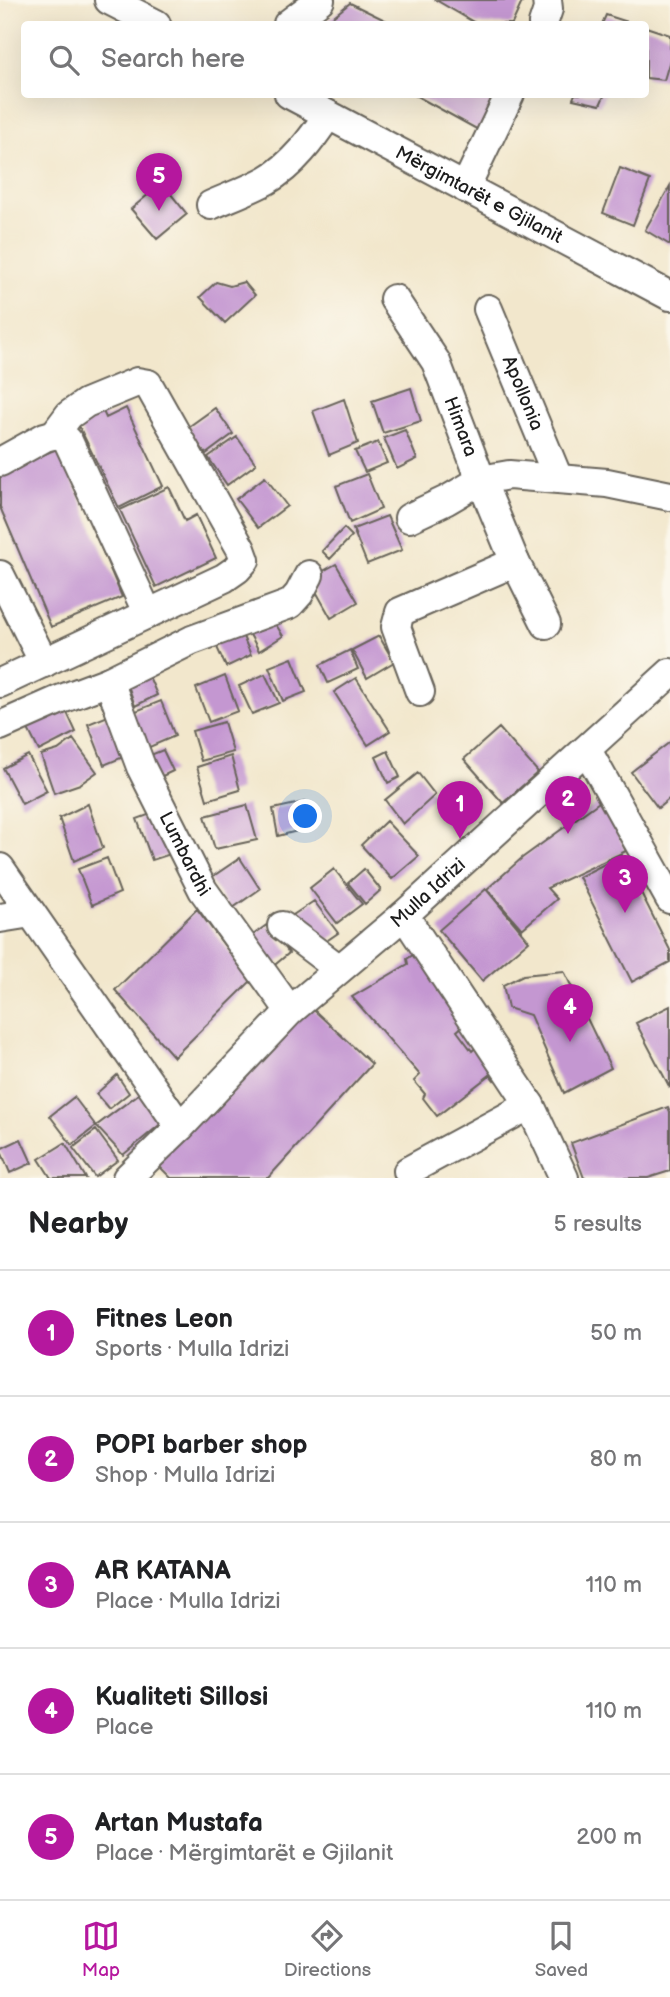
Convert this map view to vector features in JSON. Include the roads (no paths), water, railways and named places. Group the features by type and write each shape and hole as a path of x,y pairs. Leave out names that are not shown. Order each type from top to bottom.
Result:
{"street":[{"path":"109,0 150,21"},
{"path":"292,21 320,0"},
{"path":"544,21 548,9 547,0"},
{"name":"Mërgimtarët e Gjilanit","path":"296,98 670,296"},
{"path":"472,192 508,98"},
{"path":"211,205 268,180 299,153 328,115"},
{"name":"Himara","path":"394,299 436,362 481,480 546,624"},
{"name":"Apollonia","path":"488,309 558,478"},
{"path":"0,683 224,578 245,560 148,384 137,382 86,402 69,415 54,435"},
{"path":"0,462 45,437 60,433 68,440 148,614"},
{"path":"409,518 481,480 509,475 607,483 670,496"},
{"path":"420,692 396,627 400,612 516,562"},
{"path":"0,575 44,663"},
{"path":"0,726 59,699 109,681 191,640 290,604 309,575"},
{"name":"Mulla Idrizi","path":"137,1174 290,1011 404,915 670,673"},
{"name":"Lumbardhi","path":"109,681 141,767 203,890 290,1011"},
{"path":"587,750 670,899"},
{"path":"0,868 180,1127"},
{"path":"0,918 31,913"},
{"path":"404,915 530,1105 564,1178"},
{"path":"282,926 339,970"},
{"path":"408,1171 530,1105"}],"place":[{"name":"Artan Mustafa","path":"159,211"},
{"name":"POPI barber shop","path":"568,834"},
{"name":"Fitnes Leon","path":"460,839"},
{"name":"AR KATANA","path":"625,913"},
{"name":"Kualiteti Sillosi","path":"570,1042"}]}
